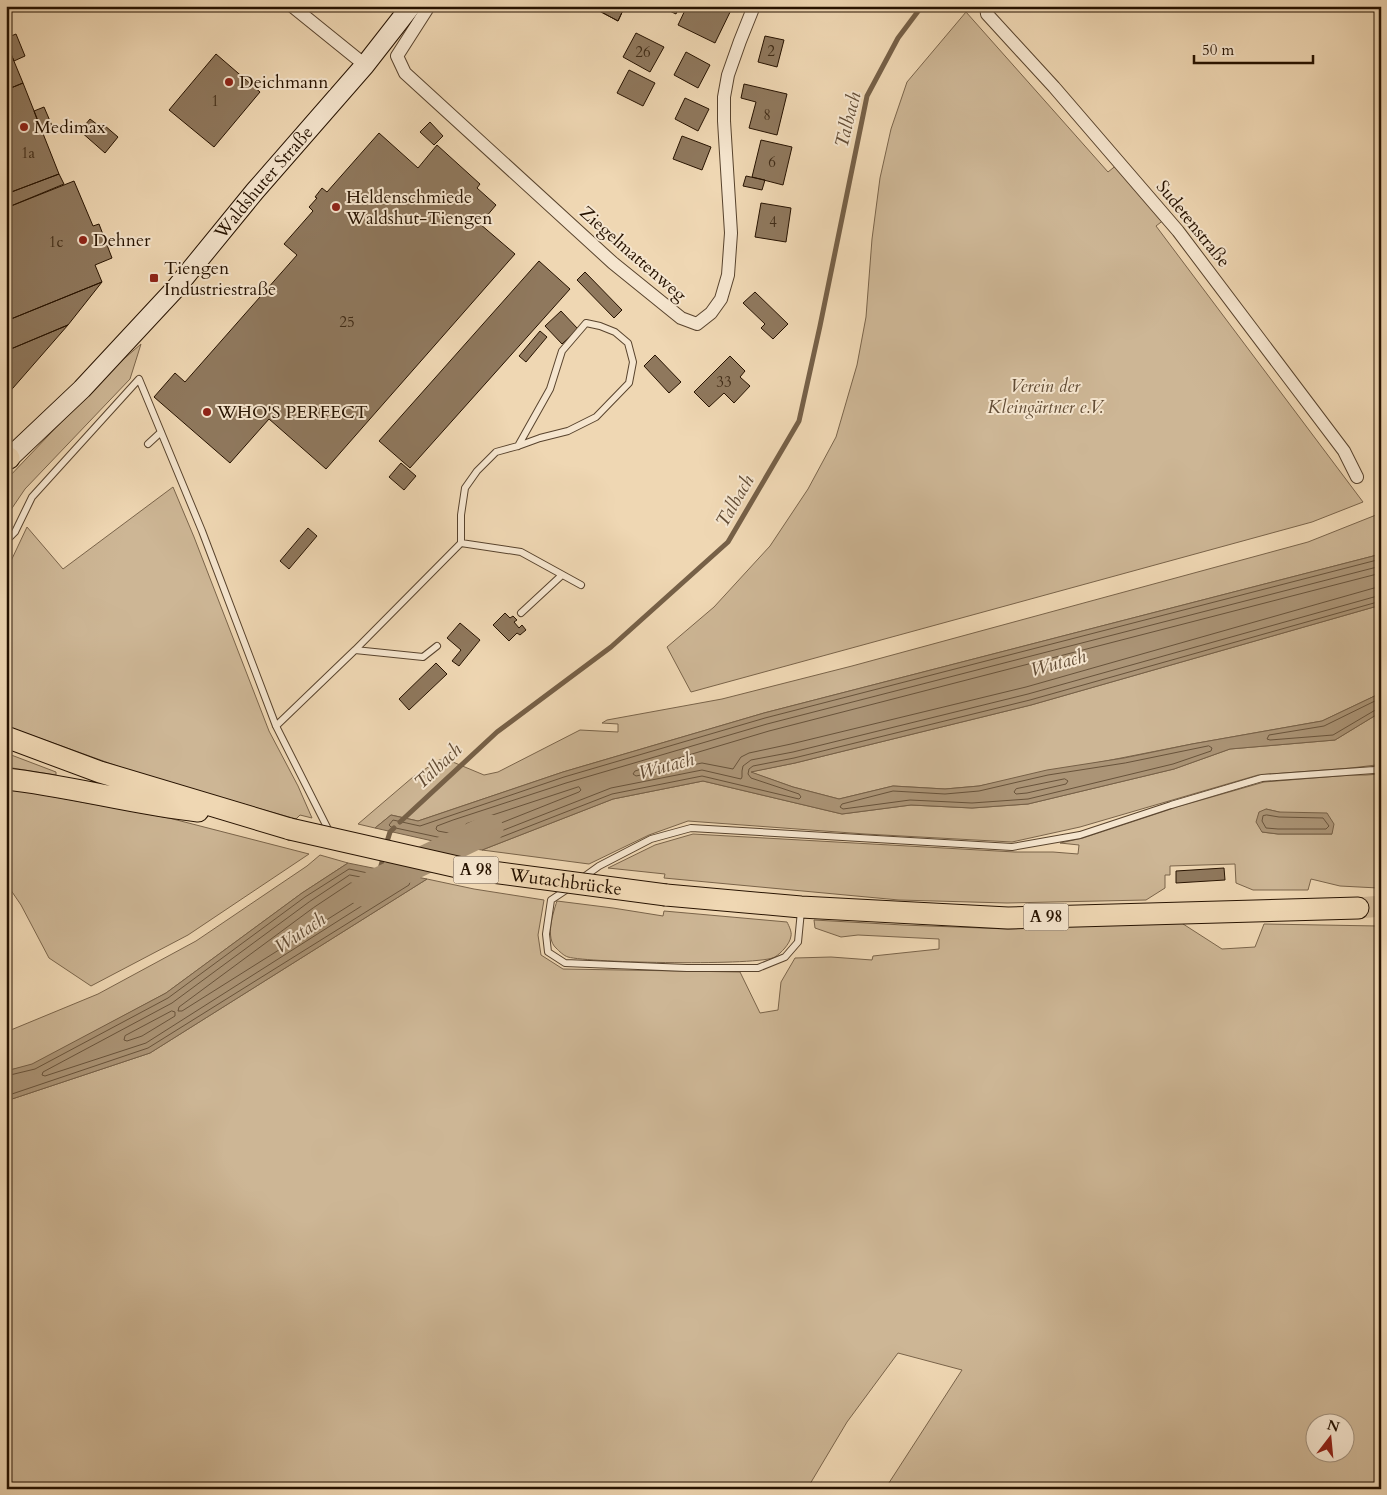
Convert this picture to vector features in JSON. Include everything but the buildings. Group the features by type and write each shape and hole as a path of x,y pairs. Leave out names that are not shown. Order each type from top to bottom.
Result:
{"highway":[{"name":"A 98","path":"6,738 100,772 255,818"},
{"path":"6,779 39,783 166,808 255,818"},
{"name":"Wutachbrücke","path":"255,818 290,828 462,868 666,895 801,907"},
{"name":"A 98","path":"801,907 1008,918 1358,908"}],"main road":[{"name":"Waldshuter Straße","path":"7,459 82,389 144,324 255,191 365,65 411,6"}],"street":[{"path":"292,6 365,65"},
{"name":"Ziegelmattenweg","path":"429,6 397,56 405,72 613,263 681,318 697,324 712,313 721,299 728,275 731,233 724,97 728,75 754,6"},
{"name":"Sudetenstraße","path":"986,6 987,14 1178,231 1344,451 1357,477"}],"lane":[{"path":"6,8 14,8"},
{"path":"276,726 355,650 461,543 461,515 465,488 477,471 496,452 518,446 540,438 568,431 596,417 629,383 633,362 628,343 615,332 600,326 586,324 562,351 550,389 518,446"},
{"path":"6,541 15,532 32,497 57,475 140,379 202,531 276,726 334,839"},
{"path":"148,444 162,432"},
{"path":"461,543 520,552 581,585"},
{"path":"521,613 562,575"},
{"path":"355,650 422,657 437,646"},
{"path":"801,907 798,942 785,957 758,968 687,968 565,963 548,952 546,934 551,900 599,866 616,857 651,840 691,828 1012,847 1080,835 1262,778 1381,768"}],"green space":[{"name":"Verein der Kleingärtner e.V.","path":"966,12 1108,172 1118,164 1165,219 1156,226 1363,502 1312,522 691,692 667,647 714,607 770,546 808,489 836,437 857,365 866,317 872,239 880,178 891,129 907,82"},
{"path":"141,344 130,379 25,489 6,517 6,480 110,371"},
{"path":"173,487 269,731 298,786 312,818 300,815 296,819 145,776 6,726 6,567 10,563 27,527 63,569"},
{"path":"1381,513 1381,554 764,713 563,772 418,821 391,815 375,828 358,824 413,777 439,760 448,760 484,775 498,772 580,730 618,732 618,724 602,723 607,720 722,699 852,666 1308,542"},
{"path":"1381,605 1381,693 1322,721 1192,744 979,786 945,789 893,786 839,799 793,787 750,772 795,763 1031,705"},
{"path":"1381,712 1381,763 1376,765 1258,775 1080,827 1012,842 865,834 688,821 649,835 589,864 482,850 613,799 703,781 842,814 911,805 972,808 1028,804 1174,769 1230,749 1335,740"},
{"path":"6,753 56,772 56,775 6,767"},
{"path":"1381,774 1381,1489 885,1489 962,1370 898,1353 847,1422 807,1489 6,1489 6,1101 150,1053 427,879 474,889 544,900 538,935 541,955 563,969 740,972 760,1013 778,1010 781,982 795,958 831,957 872,960 873,956 939,949 939,939 858,935 841,937 815,928 814,920 1008,929 1180,922 1222,949 1255,947 1264,924 1378,926 1378,888 1340,886 1311,879 1308,890 1253,890 1236,883 1235,864 1170,866 1170,875 1165,875 1165,888 1146,900 1007,903 899,900 664,878 665,874 608,868 655,845 693,834 1078,854 1079,845 1060,843 1083,838 1177,807 1264,782","holes":["1266,809 1279,812 1332,834 1278,834 1262,832"]},
{"path":"6,788 169,818 309,854 188,935 91,986 49,958 21,905 6,883"},
{"path":"320,855 348,863 302,893 166,993 32,1065 6,1071 6,1032 98,994 196,941 307,866"},
{"path":"557,901 663,916 664,911 787,922 791,936 787,945 780,953 775,957 763,960 674,963 607,961 568,957 556,948 551,938 551,925"}],"water":[{"path":"1381,554 1381,605 1031,705 751,772 793,787 839,799 893,786 945,789 979,786 1047,770 1124,758 1322,721 1381,693 1381,712 1335,740 1230,749 1174,769 1028,804 972,808 911,805 842,814 703,781 613,799 482,850 455,846 375,828 391,815 418,821 563,772 764,713"},
{"path":"1266,809 1279,812 1327,813 1334,824 1332,834 1278,834 1262,832 1256,822 1259,812"},
{"path":"348,863 427,879 150,1053 6,1101 6,1071 32,1064 166,993 302,893"}],"waterway":[{"name":"Talbach","path":"400,822 497,732 611,647 728,542 799,421 867,96 898,38 922,6"},
{"name":"Talbach","path":"386,845 390,832 394,828"},
{"name":"Wutach","path":"363,892 376,883 489,829"},
{"name":"Talbach","path":"378,876 384,855"}],"tunnel":[{"path":"1358,908 1381,906"}],"place":[{"name":"Deichmann","path":"229,82"},
{"name":"Medimax","path":"24,127"},
{"name":"Heldenschmiede Waldshut-Tiengen","path":"336,207"},
{"name":"Dehner","path":"83,240"},
{"name":"Tiengen Industriestraße","path":"154,278"},
{"name":"WHO'S PERFECT","path":"207,412"}]}
